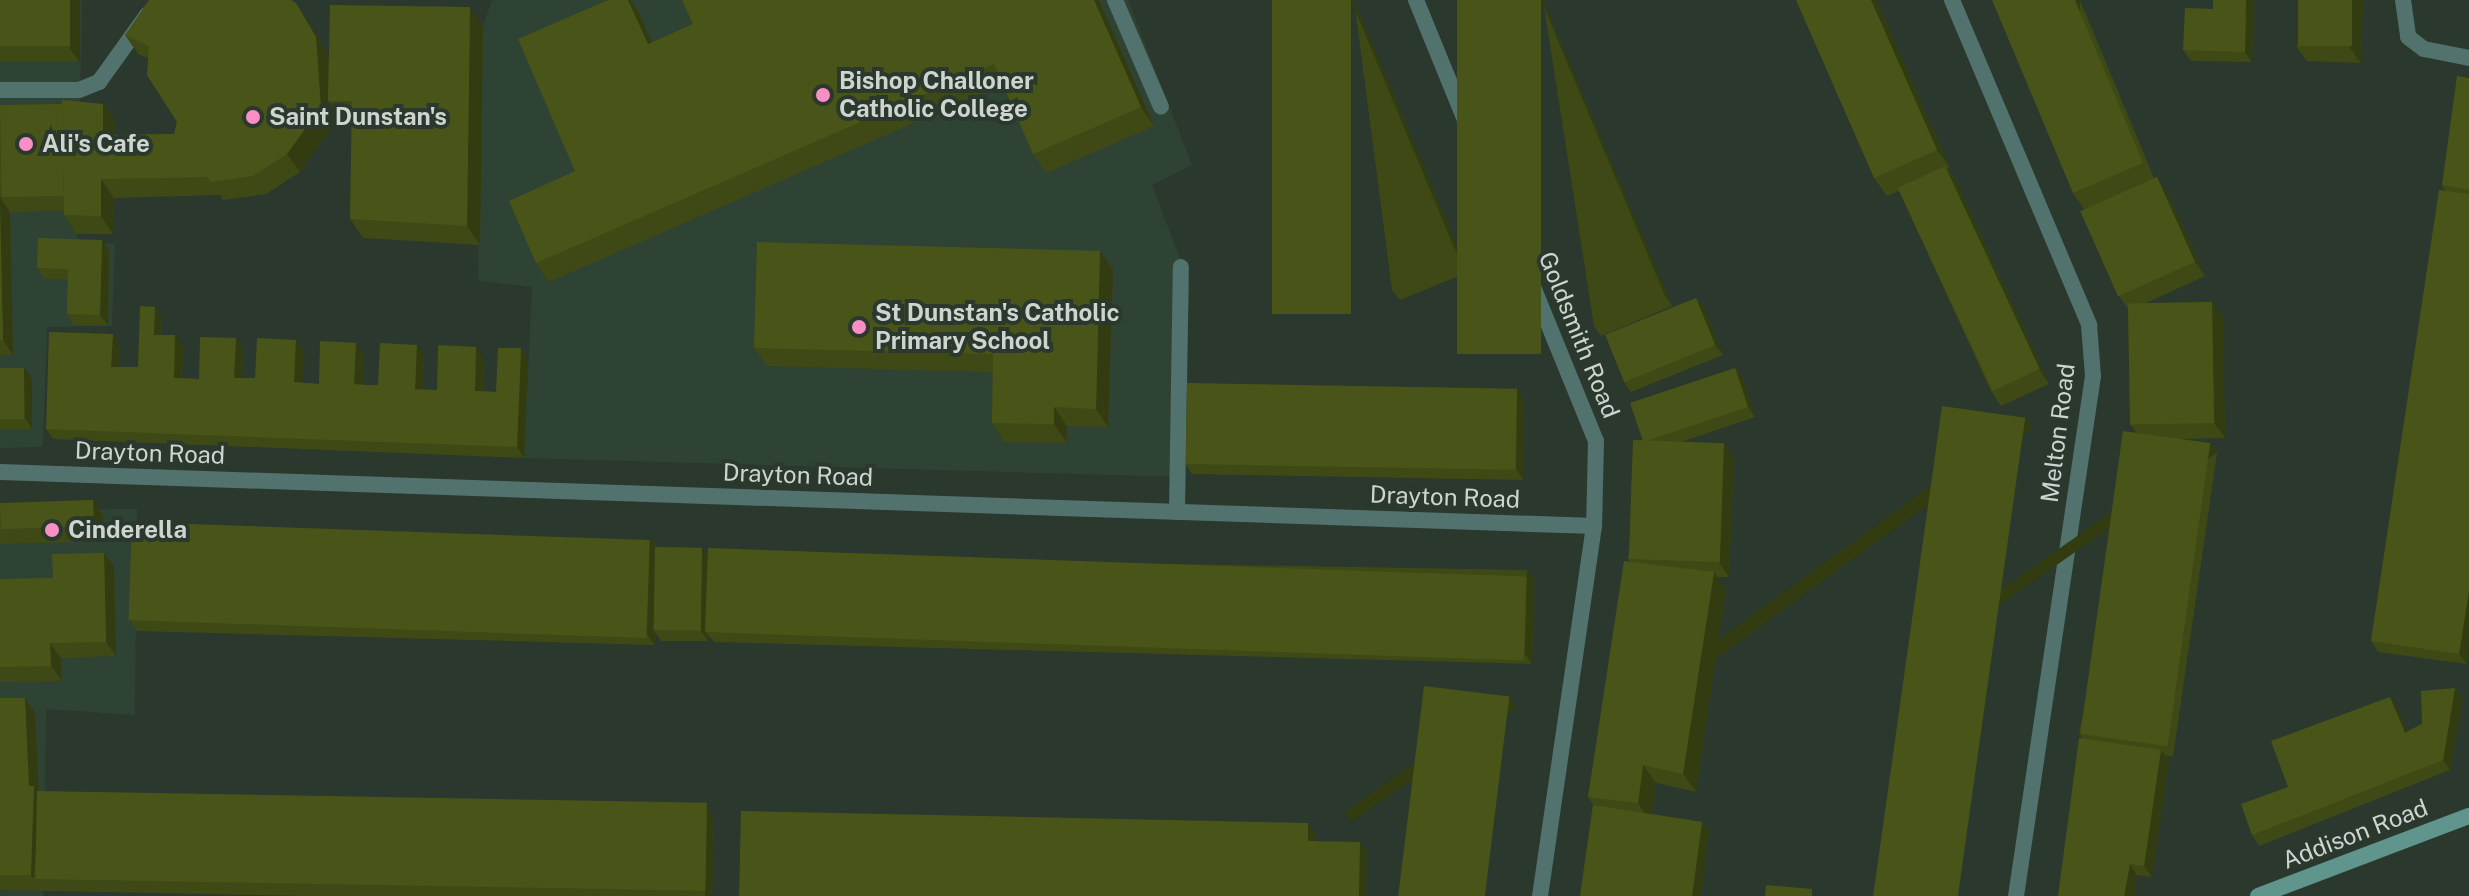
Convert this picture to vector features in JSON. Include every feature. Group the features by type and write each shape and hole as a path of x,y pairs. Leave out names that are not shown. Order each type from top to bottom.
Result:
{"main road":[{"name":"Addison Road","path":"2258,896 2469,816"}],"street":[{"path":"0,90 79,90 106,74 147,15 167,0"},
{"path":"1115,0 1161,107"},
{"name":"Goldsmith Road","path":"1416,0 1596,441 1594,526 1540,896"},
{"name":"Melton Road","path":"1952,0 2089,325 2093,376 2016,896"},
{"path":"2403,0 2408,37 2424,49 2469,58"},
{"path":"1177,512 1181,267"},
{"name":"Drayton Road","path":"0,472 1594,526"}],"shaded area":[{"path":"0,0 82,0 77,234 80,242 115,244 112,326 47,327 43,447 0,448"},
{"path":"492,0 1128,0 1192,165 1152,185 1190,285 1180,477 524,458 532,287 478,281 483,26"},
{"path":"137,509 135,715 46,709 43,896 0,896 0,510"}],"building":[{"path":"0,0 70,0 70,46 0,46"},
{"name":"Saint Dunstan's","path":"149,0 291,0 296,3 316,37 321,107 287,154 253,176 210,182 208,177 101,179 101,216 64,215 62,100 103,104 103,135 174,134 177,122 147,75 149,46 125,35"},
{"path":"608,0 628,0 648,44 693,24 682,0 1094,0 1141,107 1033,154 994,64 536,263 509,201 575,171 518,39"},
{"path":"1272,0 1351,0 1351,314 1272,314"},
{"path":"1457,0 1541,0 1541,354 1457,354"},
{"path":"1796,0 1871,0 1937,150 1874,178"},
{"path":"1992,0 2075,0 2143,163 2073,193"},
{"path":"2213,0 2246,0 2245,52 2183,50 2185,8 2213,9"},
{"path":"2298,0 2352,0 2352,46 2298,46"},
{"path":"330,5 470,7 467,226 350,219 352,101 328,101"},
{"path":"2457,76 2469,78 2469,190 2442,185"},
{"path":"62,104 64,196 2,197 0,105"},
{"path":"1945,166 2040,369 1993,391 1898,188"},
{"path":"2157,177 2195,262 2118,296 2080,211"},
{"path":"2439,190 2469,194 2469,590 2459,654 2371,641"},
{"path":"0,209 3,340 0,340"},
{"path":"38,238 102,240 100,315 67,314 68,269 37,268"},
{"path":"757,242 1100,251 1096,409 1054,407 1054,424 992,423 993,354 754,348"},
{"path":"1696,298 1715,345 1624,382 1605,335"},
{"path":"2212,302 2214,423 2130,424 2128,303"},
{"path":"140,306 155,307 154,335 175,335 174,378 199,379 200,337 236,338 234,378 255,378 257,338 296,340 294,382 319,384 320,341 356,343 354,384 378,385 380,343 417,345 415,389 437,390 438,345 476,347 475,391 496,392 498,348 521,348 517,447 46,429 49,332 113,334 111,367 138,367"},
{"path":"0,368 24,368 24,419 0,419"},
{"path":"1735,368 1748,407 1643,441 1630,403"},
{"path":"1187,383 1517,389 1516,470 1186,464"},
{"path":"1942,406 2025,418 1958,896 1873,896"},
{"path":"2123,431 2210,443 2168,746 2080,734"},
{"path":"1633,440 1724,443 1720,562 1629,559"},
{"path":"93,500 94,526 1,529 0,503"},
{"path":"132,522 650,540 646,638 129,620"},
{"path":"655,547 702,548 701,631 654,630"},
{"path":"708,548 1527,577 1524,661 705,632"},
{"path":"104,553 106,642 50,643 51,666 0,667 0,579 53,578 52,554"},
{"path":"1624,561 1714,572 1683,774 1643,765 1638,803 1588,797"},
{"path":"1424,686 1509,696 1485,896 1398,896"},
{"path":"2455,688 2443,760 2252,835 2241,804 2288,787 2271,741 2390,697 2405,733 2422,724 2421,691"},
{"path":"0,698 25,698 29,786 34,786 31,875 0,875"},
{"path":"2079,738 2161,750 2144,866 2130,864 2124,896 2058,896"},
{"path":"37,791 707,803 705,891 35,879"},
{"path":"1593,805 1702,822 1692,896 1580,896"},
{"path":"741,811 1308,823 1308,841 1360,842 1359,896 739,896"},
{"path":"1766,885 1812,889 1812,896 1765,896"}],"place":[{"name":"Bishop Challoner Catholic College","path":"823,95"},
{"name":"Saint Dunstan's","path":"253,117"},
{"name":"Ali's Cafe","path":"26,144"},
{"name":"St Dunstan's Catholic Primary School","path":"859,327"},
{"name":"Cinderella","path":"52,530"}]}
